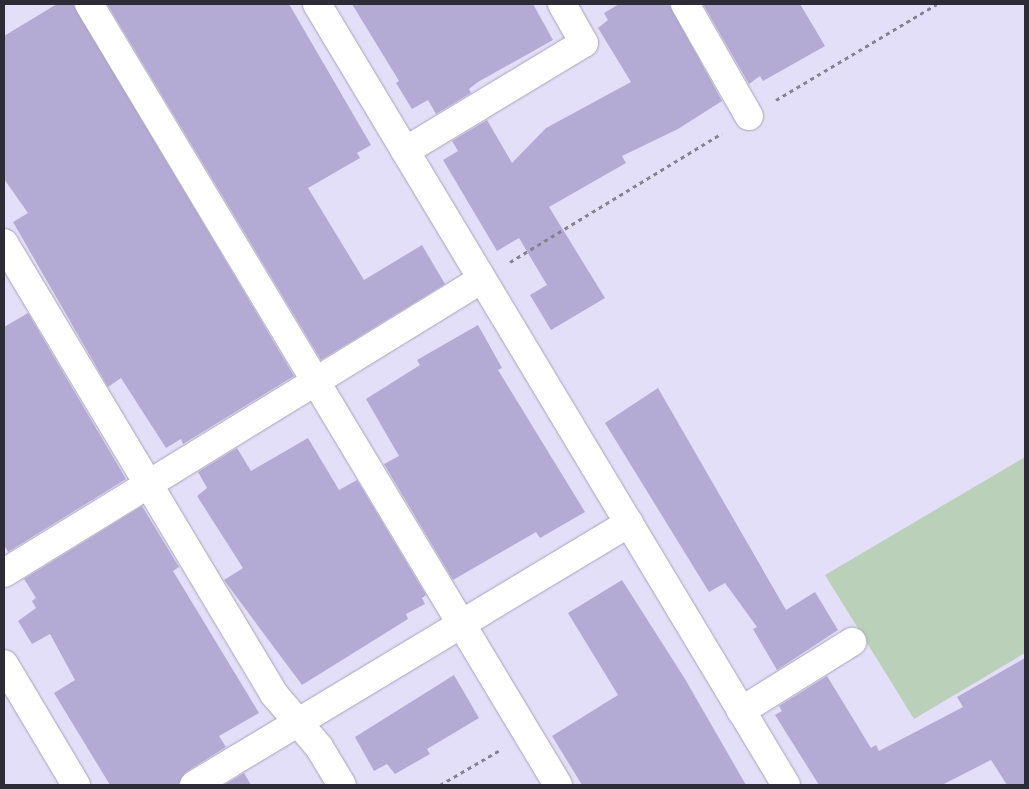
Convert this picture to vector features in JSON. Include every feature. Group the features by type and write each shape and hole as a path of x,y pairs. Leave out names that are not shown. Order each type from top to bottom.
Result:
{"street":[{"path":"89,4 558,785"},
{"path":"317,4 786,785"},
{"path":"405,151 584,43 562,4"},
{"path":"685,4 749,116"},
{"path":"4,243 274,694 319,747 342,785"},
{"path":"4,573 482,279"},
{"path":"194,785 629,523"},
{"path":"742,711 852,642"},
{"path":"4,664 76,785"}],"path":[{"path":"482,279 937,4"},
{"path":"440,785 527,733"}],"green space":[{"path":"1025,457 1025,653 914,719 825,575"}],"building":[{"path":"57,4 73,4 294,376 183,444 181,439 166,448 121,378 108,387 13,222 28,213 4,179 4,36"},
{"path":"107,4 289,4 371,145 357,153 360,158 308,188 364,280 422,245 445,284 321,360"},
{"path":"352,4 533,4 553,40 478,82 469,89 471,93 436,114 428,100 412,109 396,83 399,81"},
{"path":"619,4 669,4 722,101 678,129 622,156 626,163 549,207 605,298 551,330 530,295 547,285 519,238 497,251 443,160 458,151 452,141 487,120 512,163 546,128 631,82 598,28 608,20 604,13"},
{"path":"703,4 800,4 825,46 763,81 760,76 749,84"},
{"path":"28,313 126,479 8,552 4,545 4,327"},
{"path":"478,325 502,368 498,370 585,512 540,538 536,532 453,580 384,464 399,456 366,399 420,365 417,360"},
{"path":"658,388 786,610 815,592 838,630 777,670 753,629 757,627 725,583 709,592 605,423"},
{"path":"308,438 339,490 357,480 426,595 422,598 425,604 406,614 408,619 302,685 224,580 243,568 197,496 207,488 198,472 237,448 251,471"},
{"path":"142,506 179,567 173,571 259,713 219,736 226,747 186,772 178,785 110,785 54,693 75,680 50,634 32,644 18,621 36,608 32,601 36,598 24,579"},
{"path":"622,580 685,679 746,785 582,785 552,736 618,695 568,613"},
{"path":"1025,658 1025,785 1007,785 991,760 942,785 819,785 775,715 782,711 779,706 827,676 871,748 876,745 879,751 963,707 957,697"},
{"path":"454,675 479,718 427,749 430,754 395,774 387,764 374,771 355,737"},
{"path":"244,773 251,785 224,785"}]}
